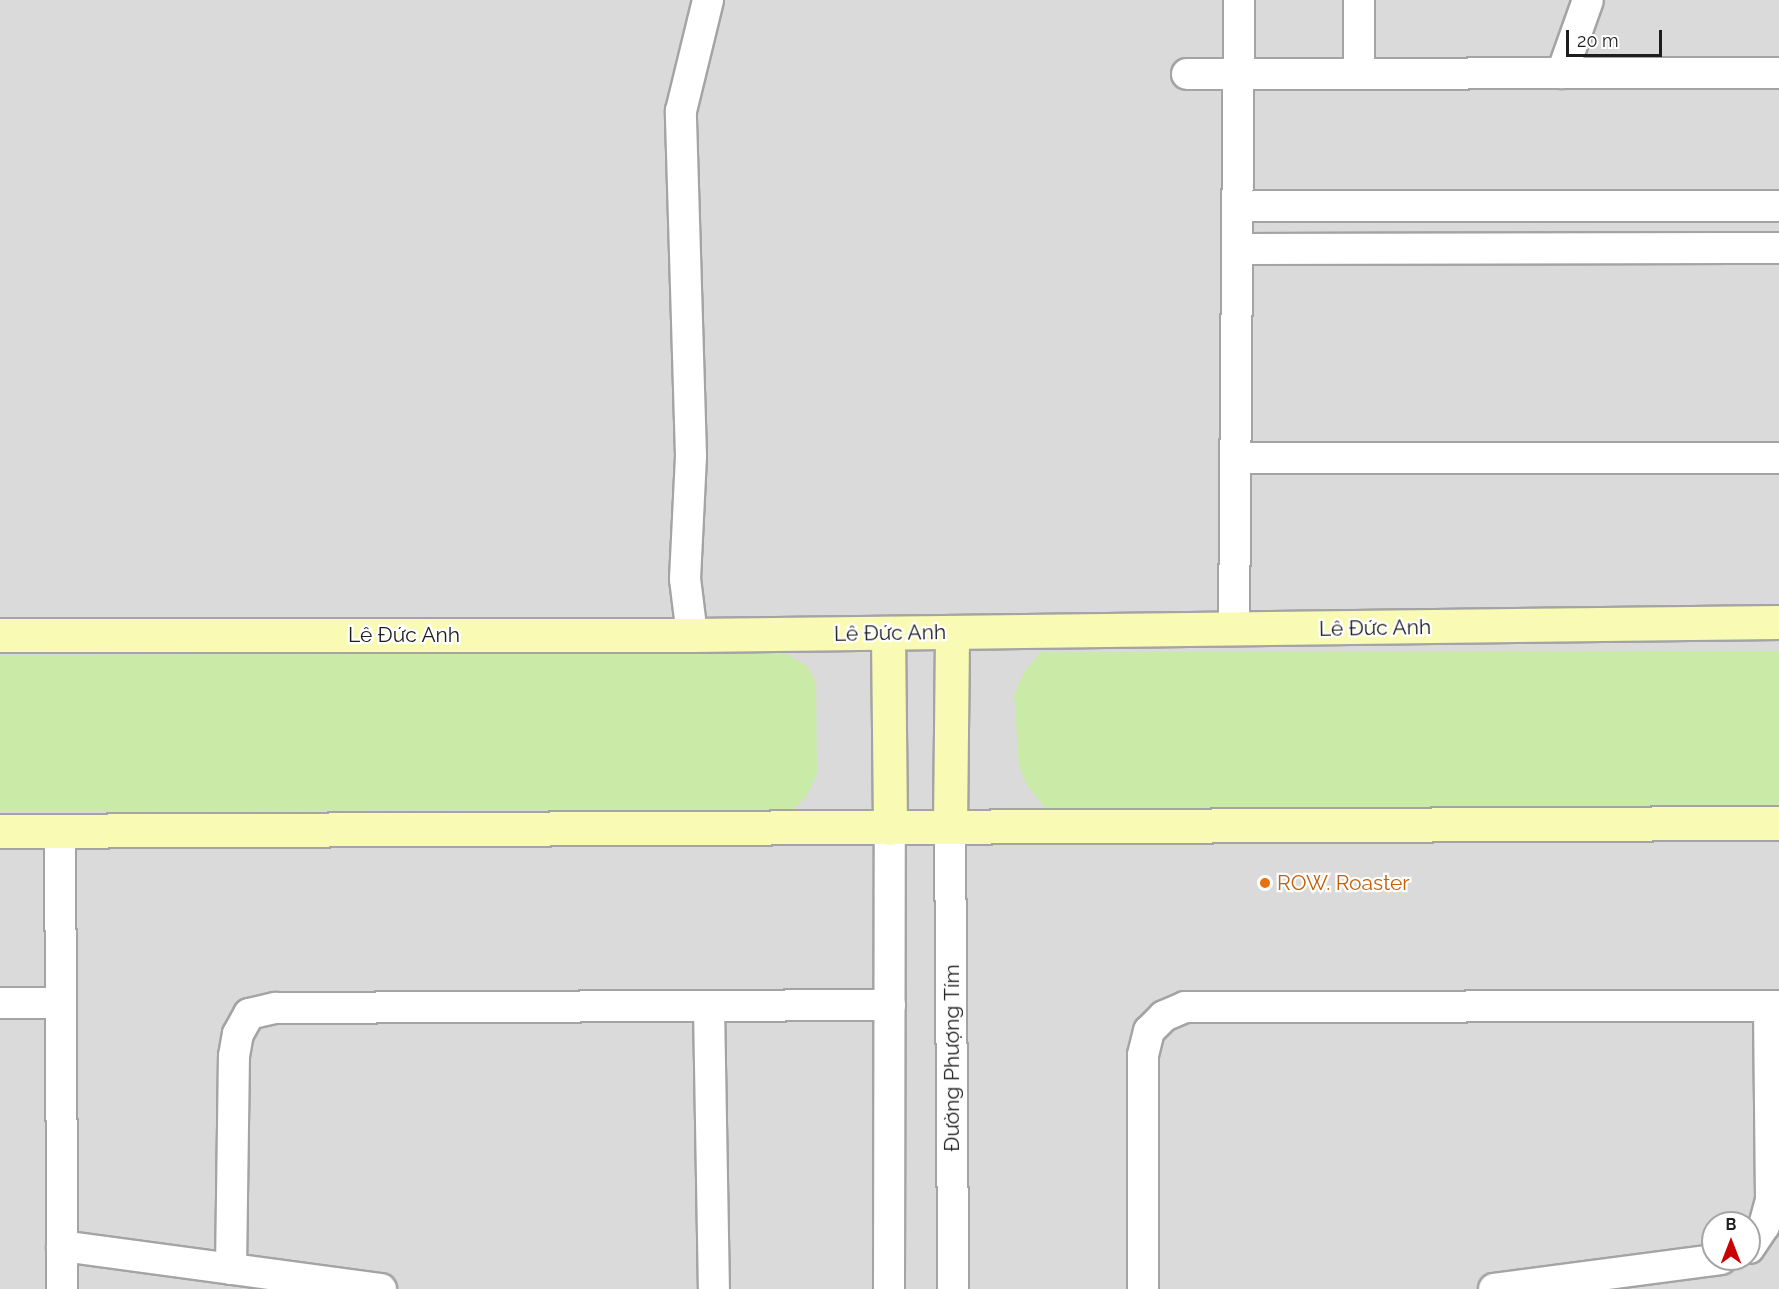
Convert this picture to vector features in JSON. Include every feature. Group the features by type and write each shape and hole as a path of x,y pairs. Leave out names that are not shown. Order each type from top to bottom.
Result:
{"street":[{"path":"692,635 685,579 690,456 681,111 708,0"},
{"path":"1234,629 1240,249 1239,0"},
{"path":"1359,0 1359,74"},
{"path":"1562,73 1588,0"},
{"path":"1187,74 1779,73"},
{"path":"1240,206 1779,206"},
{"path":"1240,249 1779,248"},
{"path":"1236,458 1779,458"},
{"name":"Lê Đức Anh","path":"0,635 692,635 1779,622"},
{"path":"950,827 952,632"},
{"path":"888,633 889,1289"},
{"path":"0,831 1779,824"},
{"name":"Đường Phượng Tím","path":"950,827 953,1289"},
{"path":"60,831 62,1289"},
{"path":"0,1003 61,1003"},
{"path":"231,1269 234,1056 238,1034 249,1014 276,1008 890,1005"},
{"path":"1143,1289 1143,1055 1149,1031 1164,1016 1185,1007 1774,1006 1771,1200 1761,1230"},
{"path":"709,1007 714,1289"},
{"path":"62,1246 381,1289"},
{"path":"1494,1289 1701,1262"}],"shaded area":[{"path":"0,0 1779,0 1779,1289 0,1289"}],"green space":[{"path":"1779,651 1779,808 1046,809 1027,785 1019,766 1014,695 1024,672 1041,652"},
{"path":"784,653 807,666 816,682 817,774 806,797 792,810 0,811 0,655"}],"place":[{"name":"ROW. Roaster","path":"1265,883"}]}
